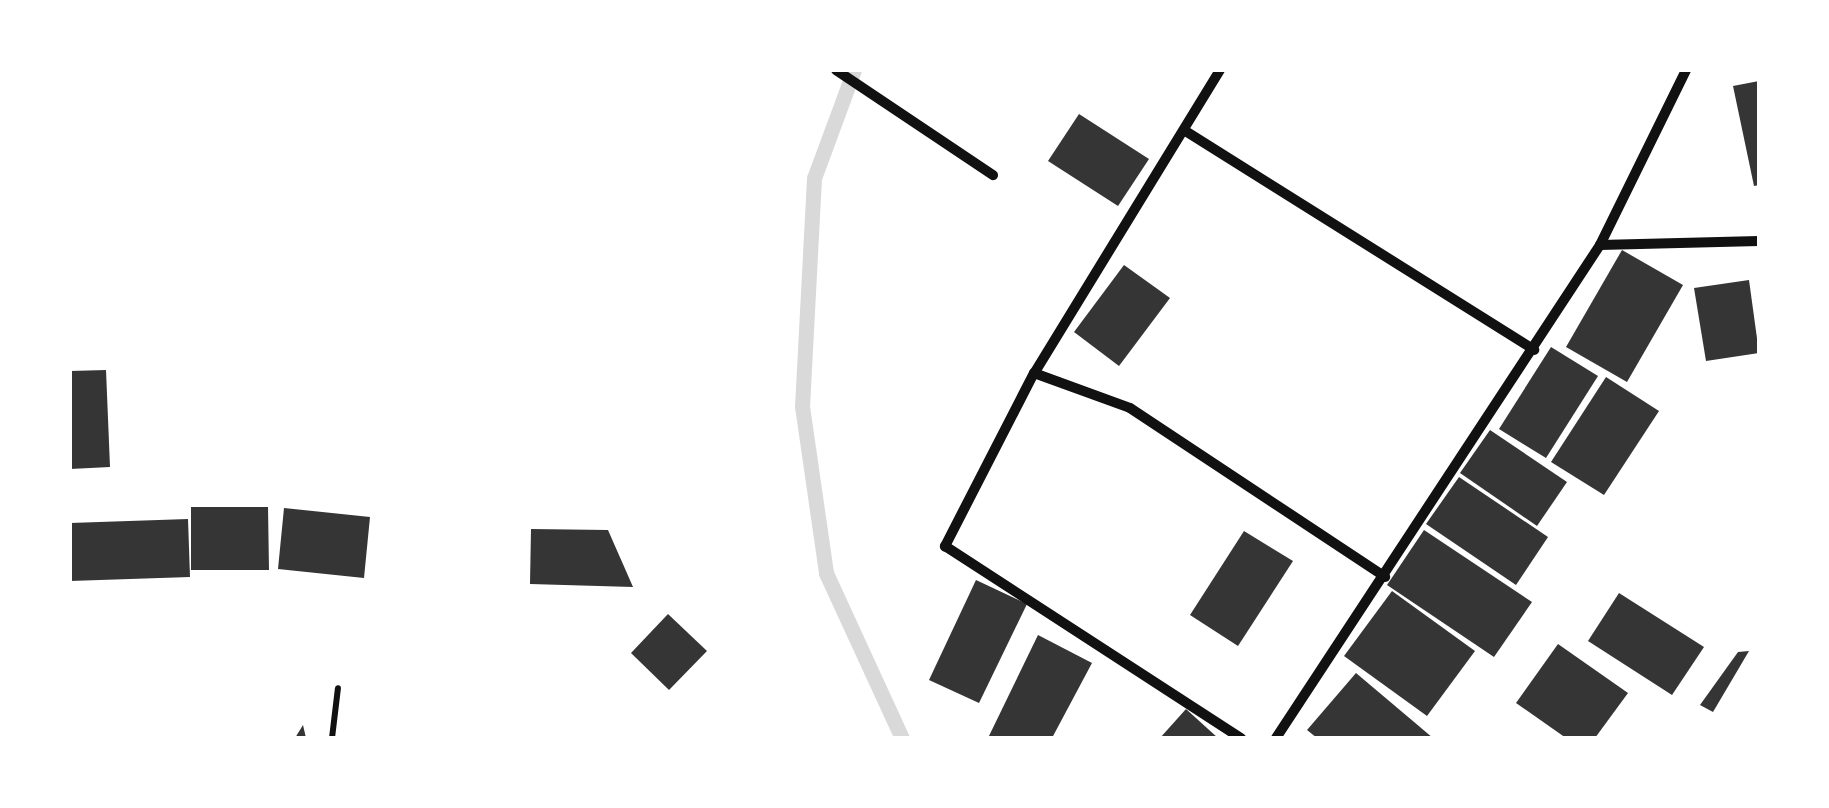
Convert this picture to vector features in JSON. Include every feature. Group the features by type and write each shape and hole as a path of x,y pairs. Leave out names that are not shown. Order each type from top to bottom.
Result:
{"street":[{"path":"1220,70 1187,132 1034,373 945,546 1241,738"},
{"path":"1276,738 1600,245 1686,70"},
{"path":"839,72 993,175"},
{"path":"1187,132 1534,350"},
{"path":"1600,245 1759,241"},
{"path":"1034,373 1130,408 1384,576"}],"path":[{"path":"332,738 338,688"}],"building":[{"path":"1759,81 1759,185 1754,186 1733,86"},
{"path":"1079,114 1149,159 1118,206 1048,161"},
{"path":"1622,250 1683,285 1627,382 1566,347"},
{"path":"1124,265 1170,298 1119,366 1074,332"},
{"path":"1749,280 1759,353 1706,361 1694,288"},
{"path":"1551,347 1598,376 1546,458 1499,429"},
{"path":"106,370 110,467 70,469 70,371"},
{"path":"1606,377 1659,411 1604,495 1551,462"},
{"path":"1490,430 1567,482 1537,526 1460,473"},
{"path":"1459,477 1548,537 1516,585 1426,524"},
{"path":"191,507 268,507 269,570 191,570"},
{"path":"284,508 370,517 364,578 278,569"},
{"path":"188,519 190,577 70,581 70,523"},
{"path":"531,529 608,530 633,587 530,584"},
{"path":"1424,530 1532,602 1494,657 1387,585"},
{"path":"1244,531 1293,561 1238,646 1190,615"},
{"path":"976,580 1027,604 979,703 929,680"},
{"path":"1392,591 1475,651 1427,716 1344,656"},
{"path":"1619,593 1704,647 1672,695 1588,641"},
{"path":"668,614 707,651 669,690 631,653"},
{"path":"1038,635 1092,663 1052,738 988,738"},
{"path":"1558,644 1628,693 1595,738 1566,738 1516,703"},
{"path":"1749,651 1713,712 1700,705 1738,652"},
{"path":"1356,673 1433,738 1317,738 1307,730"},
{"path":"1186,709 1218,738 1160,738"},
{"path":"303,725 306,738 295,738"}],"waterway":[{"path":"854,70 814,178 802,406 826,573 902,738"}]}
